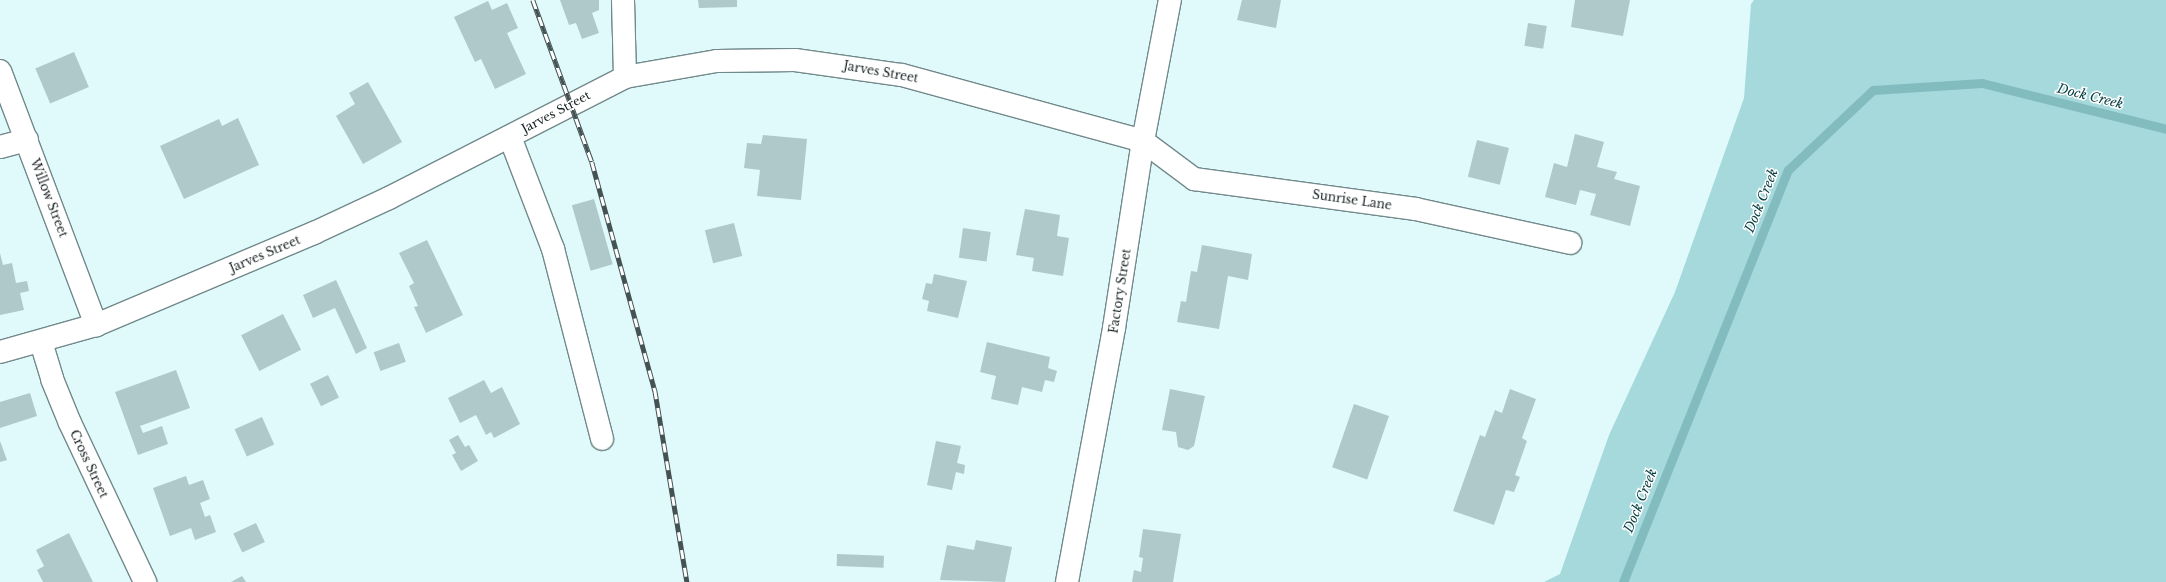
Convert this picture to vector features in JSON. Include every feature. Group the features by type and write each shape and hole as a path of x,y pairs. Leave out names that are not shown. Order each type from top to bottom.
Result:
{"street":[{"path":"623,0 625,77"},
{"name":"Factory Street","path":"1067,582 1114,328 1143,141 1170,0"},
{"name":"Jarves Street","path":"0,352 41,342 96,325 314,233 625,77 717,61 753,59 795,60 851,66 950,86 1143,141"},
{"name":"Willow Street","path":"0,71 96,325"},
{"path":"510,136 553,249 602,439"},
{"path":"0,147 27,140"},
{"name":"Sunrise Lane","path":"1143,141 1194,179 1416,209 1570,244"},
{"name":"Cross Street","path":"41,342 52,379 70,423 146,582"}],"shaded area":[{"path":"1754,0 2166,0 2166,582 1544,582 1560,574 1609,435 1675,292 1744,98 1751,4"}],"building":[{"path":"560,0 599,0 599,10 592,13 599,33 582,39 576,23 569,25"},
{"path":"698,0 737,0 737,7 699,8"},
{"path":"1242,0 1281,0 1276,28 1237,20"},
{"path":"1575,0 1630,0 1623,36 1571,27"},
{"path":"488,1 492,10 507,3 518,28 507,33 526,74 495,89 481,59 475,62 454,17"},
{"path":"1528,23 1547,26 1543,49 1524,46"},
{"path":"74,52 89,87 50,103 35,68"},
{"path":"368,82 402,142 363,164 336,116 355,104 349,93"},
{"path":"238,118 259,165 184,199 160,146 219,119 222,126"},
{"path":"1575,134 1604,142 1597,167 1617,172 1614,179 1640,186 1630,226 1590,215 1596,194 1580,190 1576,205 1545,197 1554,163 1567,167"},
{"path":"763,135 807,139 801,200 757,196 760,170 744,168 747,143 761,144"},
{"path":"1477,140 1509,148 1500,185 1468,177"},
{"path":"594,199 613,264 591,271 572,205"},
{"path":"1025,209 1060,215 1057,236 1069,238 1063,276 1032,271 1034,258 1016,255"},
{"path":"734,223 742,256 713,263 705,230"},
{"path":"963,228 991,232 987,262 959,258"},
{"path":"427,240 463,315 426,333 414,307 418,306 409,286 414,283 399,253"},
{"path":"1202,245 1252,254 1248,280 1228,276 1219,329 1177,322 1181,301 1186,302 1191,271 1197,272"},
{"path":"0,253 3,265 12,263 16,283 27,281 29,291 20,293 24,310 0,315"},
{"path":"934,274 967,281 958,318 927,311 929,301 922,299 926,283 932,284"},
{"path":"336,280 367,348 356,354 335,308 313,318 303,295"},
{"path":"283,314 301,350 259,371 241,335"},
{"path":"987,342 1050,357 1048,368 1057,371 1054,382 1045,380 1042,392 1022,387 1018,405 991,399 996,376 980,372"},
{"path":"399,343 406,362 380,371 374,352"},
{"path":"176,370 190,408 140,426 143,433 162,426 168,444 138,455 115,392"},
{"path":"328,375 339,397 321,406 310,384"},
{"path":"484,380 491,393 502,387 520,424 494,438 491,432 486,435 476,415 460,423 448,398"},
{"path":"1170,389 1205,396 1194,446 1188,450 1178,447 1176,432 1162,430"},
{"path":"1510,389 1536,399 1522,438 1527,441 1515,475 1520,477 1514,492 1506,490 1494,525 1453,511 1480,435 1485,437 1495,410 1502,413"},
{"path":"30,393 37,416 0,428 0,402"},
{"path":"1354,404 1389,416 1367,479 1332,467"},
{"path":"262,417 274,444 247,457 235,429"},
{"path":"458,435 465,447 469,445 478,461 461,471 452,455 456,453 449,440"},
{"path":"0,441 7,460 0,462"},
{"path":"936,441 961,446 957,463 965,465 964,474 956,472 952,490 927,485"},
{"path":"186,476 189,485 203,480 210,499 200,503 205,517 210,515 216,532 195,540 191,528 170,536 153,488"},
{"path":"256,523 265,542 242,553 233,534"},
{"path":"1143,529 1181,534 1173,582 1132,582 1134,570 1141,572 1143,558 1139,557"},
{"path":"69,533 93,582 43,582 37,570 44,566 36,550"},
{"path":"976,540 1012,547 1005,582 940,580 947,545 974,550"},
{"path":"837,554 884,556 884,568 837,566"},
{"path":"242,576 246,582 231,582"}],"waterway":[{"name":"Dock Creek","path":"1623,582 1788,170 1873,90 1982,83 2166,129"}],"railway":[{"path":"533,0 592,162 655,390 687,582"}]}
